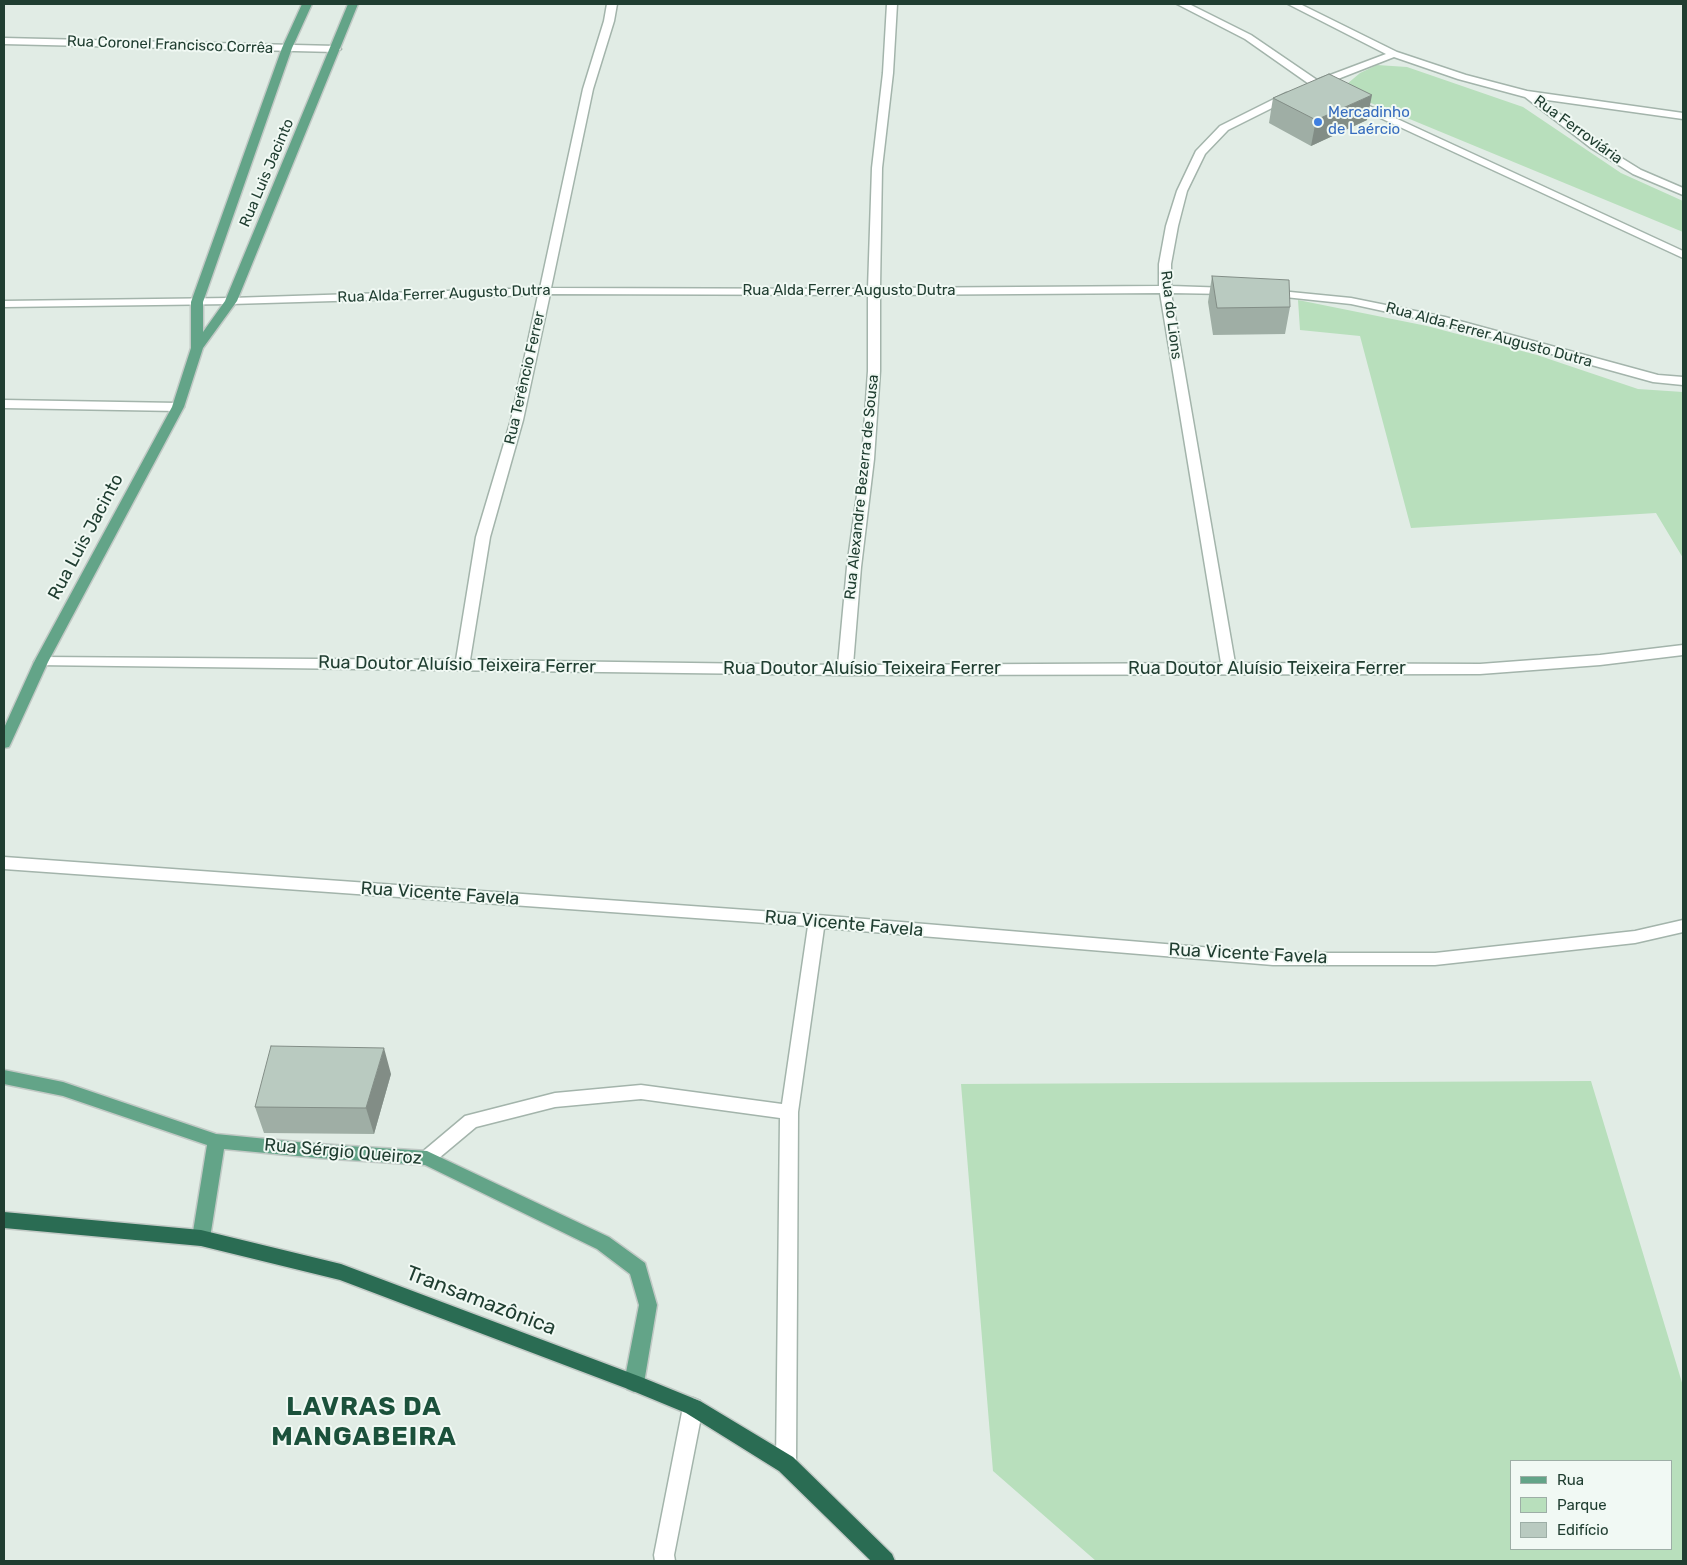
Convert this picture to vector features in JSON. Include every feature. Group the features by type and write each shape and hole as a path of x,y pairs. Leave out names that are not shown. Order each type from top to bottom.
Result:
{"highway":[{"name":"Transamazônica","path":"4,1220 201,1238 341,1272 634,1384 693,1407 786,1464 885,1561"}],"main road":[{"name":"Rua Luis Jacinto","path":"197,348 197,302 287,48 307,4"},
{"name":"Rua Luis Jacinto","path":"4,743 41,662 178,406 197,348 231,301 353,4"},
{"name":"Rua Sérgio Queiroz","path":"4,1077 63,1089 216,1141 318,1151 427,1158 602,1242 638,1269 648,1305 634,1384"},
{"path":"201,1238 216,1141"}],"street":[{"name":"Rua Terêncio Ferrer","path":"462,665 483,537 517,420 588,90 612,4"},
{"name":"Rua Alexandre Bezerra de Sousa","path":"845,670 854,567 870,429 874,371 877,168 888,73 892,4"},
{"path":"1182,4 1248,37 1316,84 1683,255"},
{"path":"1293,4 1394,54 1462,78 1527,94 1683,116"},
{"name":"Rua Coronel Francisco Corrêa","path":"4,40 336,49"},
{"name":"Rua do Lions","path":"1230,668 1165,289 1165,264 1172,226 1182,191 1200,153 1224,128 1256,111 1316,84 1394,54"},
{"name":"Rua Ferroviária","path":"1527,94 1596,146 1637,172 1683,192"},
{"name":"Rua Alda Ferrer Augusto Dutra","path":"4,304 197,302 546,291 874,292 1165,289 1240,291"},
{"name":"Rua Alda Ferrer Augusto Dutra","path":"1259,292 1351,301 1445,321 1657,379 1683,381"},
{"path":"4,404 178,406"},
{"name":"Rua Doutor Aluísio Teixeira Ferrer","path":"41,662 845,670 1480,669 1600,660 1683,650"},
{"name":"Rua Vicente Favela","path":"4,863 818,921 1273,959 1434,959 1636,937 1683,926"},
{"path":"786,1464 789,1112 818,921"},
{"path":"427,1158 471,1121 555,1100 642,1092 789,1112"},
{"path":"665,1561 664,1555 693,1407"}],"green space":[{"path":"1377,65 1407,67 1523,107 1621,173 1683,201 1683,232 1366,101 1347,84 1360,73"},
{"path":"1298,300 1427,326 1537,355 1638,389 1683,392 1683,558 1656,513 1411,528 1360,336 1300,330"},
{"path":"1591,1081 1683,1386 1683,1561 1096,1561 993,1471 961,1084"}],"building":[{"path":"1329,74 1372,95 1316,120 1273,98"},
{"path":"1212,276 1289,280 1290,307 1217,308"},
{"path":"271,1046 384,1048 366,1108 255,1107"}],"place":[{"name":"Mercadinho de Laércio","path":"1318,122"}],"district":[{"name":"LAVRAS DA MANGABEIRA","path":"364,1422"}]}
